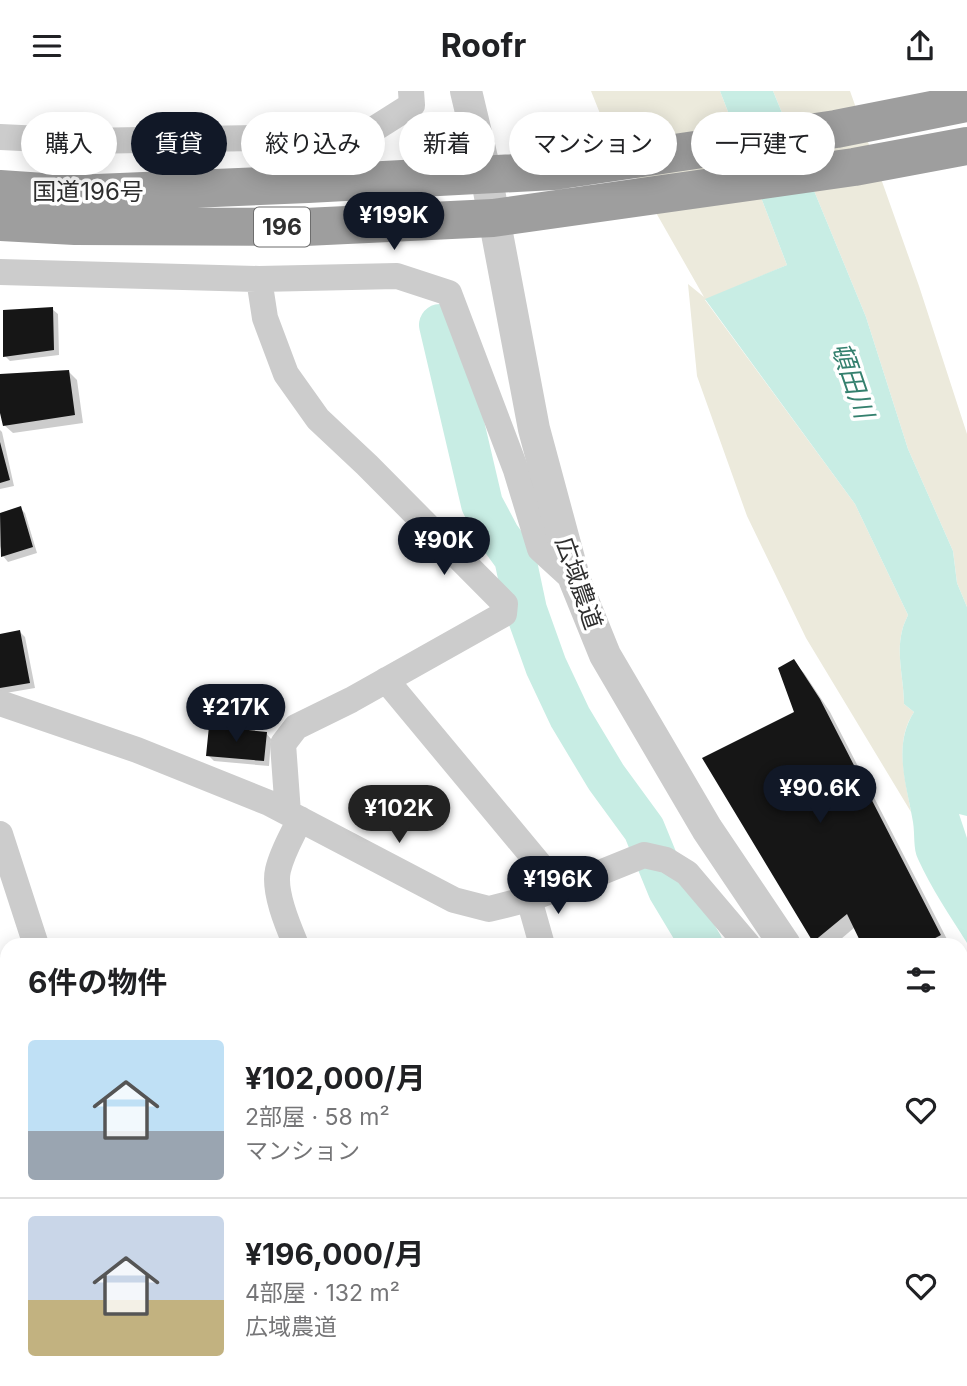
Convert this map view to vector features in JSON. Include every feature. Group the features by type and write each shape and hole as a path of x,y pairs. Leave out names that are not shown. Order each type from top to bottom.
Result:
{"highway":[{"name":"国道196号","path":"495,174 554,171 836,129 967,103"},
{"name":"国道196号","path":"0,222 75,226 305,227 493,218 854,167 967,146"},
{"name":"国道196号","path":"0,189 73,194 486,175"}],"street":[{"path":"0,137 84,141 363,136 412,105 411,91"},
{"name":"広域農道","path":"466,91 471,112"},
{"name":"広域農道","path":"486,175 534,429 575,581 605,655 707,829 780,938"},
{"path":"0,272 258,279 397,276 449,293 516,470 540,549 575,581"},
{"path":"258,279 265,318 286,374 318,419 367,464 505,604 504,614 296,727 283,744 294,816 277,873 279,893 293,938"},
{"path":"386,680 559,888"},
{"path":"0,703 137,750 269,803 454,900 489,909 529,899 644,855 666,860 687,873 742,938"},
{"path":"0,834 34,938"},
{"path":"529,899 540,938"}],"shaded area":[{"path":"591,91 720,91 728,112 691,112 691,175 752,175 787,265 705,300 855,504 908,615 902,629 900,649 904,704 914,712 904,735 903,748 904,773 911,812 806,638 747,516 697,376 688,284 704,297 635,175 677,175 677,112 599,112"},
{"path":"773,91 850,91 919,286 967,434 967,607 957,583 953,551 908,449 866,317 808,175 835,175 835,112 782,112"}],"water":[{"path":"720,91 773,91 782,112 728,112"},
{"name":"頓田川","path":"752,175 808,175 866,317 908,449 953,551 957,583 967,607 967,816 959,814 967,838 967,938 964,938 941,902 915,851 902,752 907,725 914,712 904,704 900,658 900,640 908,615 855,504 705,299 787,265"}],"building":[{"path":"53,307 54,350 3,357 3,310"},
{"path":"69,370 75,415 3,426 0,413 0,374"},
{"path":"0,442 10,480 0,483"},
{"path":"21,506 33,547 1,557 0,513"},
{"path":"20,630 30,683 0,688 0,634"},
{"path":"794,659 820,699 941,935 935,938 859,938 847,914 818,938 811,938 702,758 794,712 778,668"},
{"path":"209,726 267,732 264,761 206,756"}],"waterway":[{"path":"440,325 482,504 499,536 515,558 526,610 546,666 570,717 606,777 644,829 669,890 698,938"}]}
